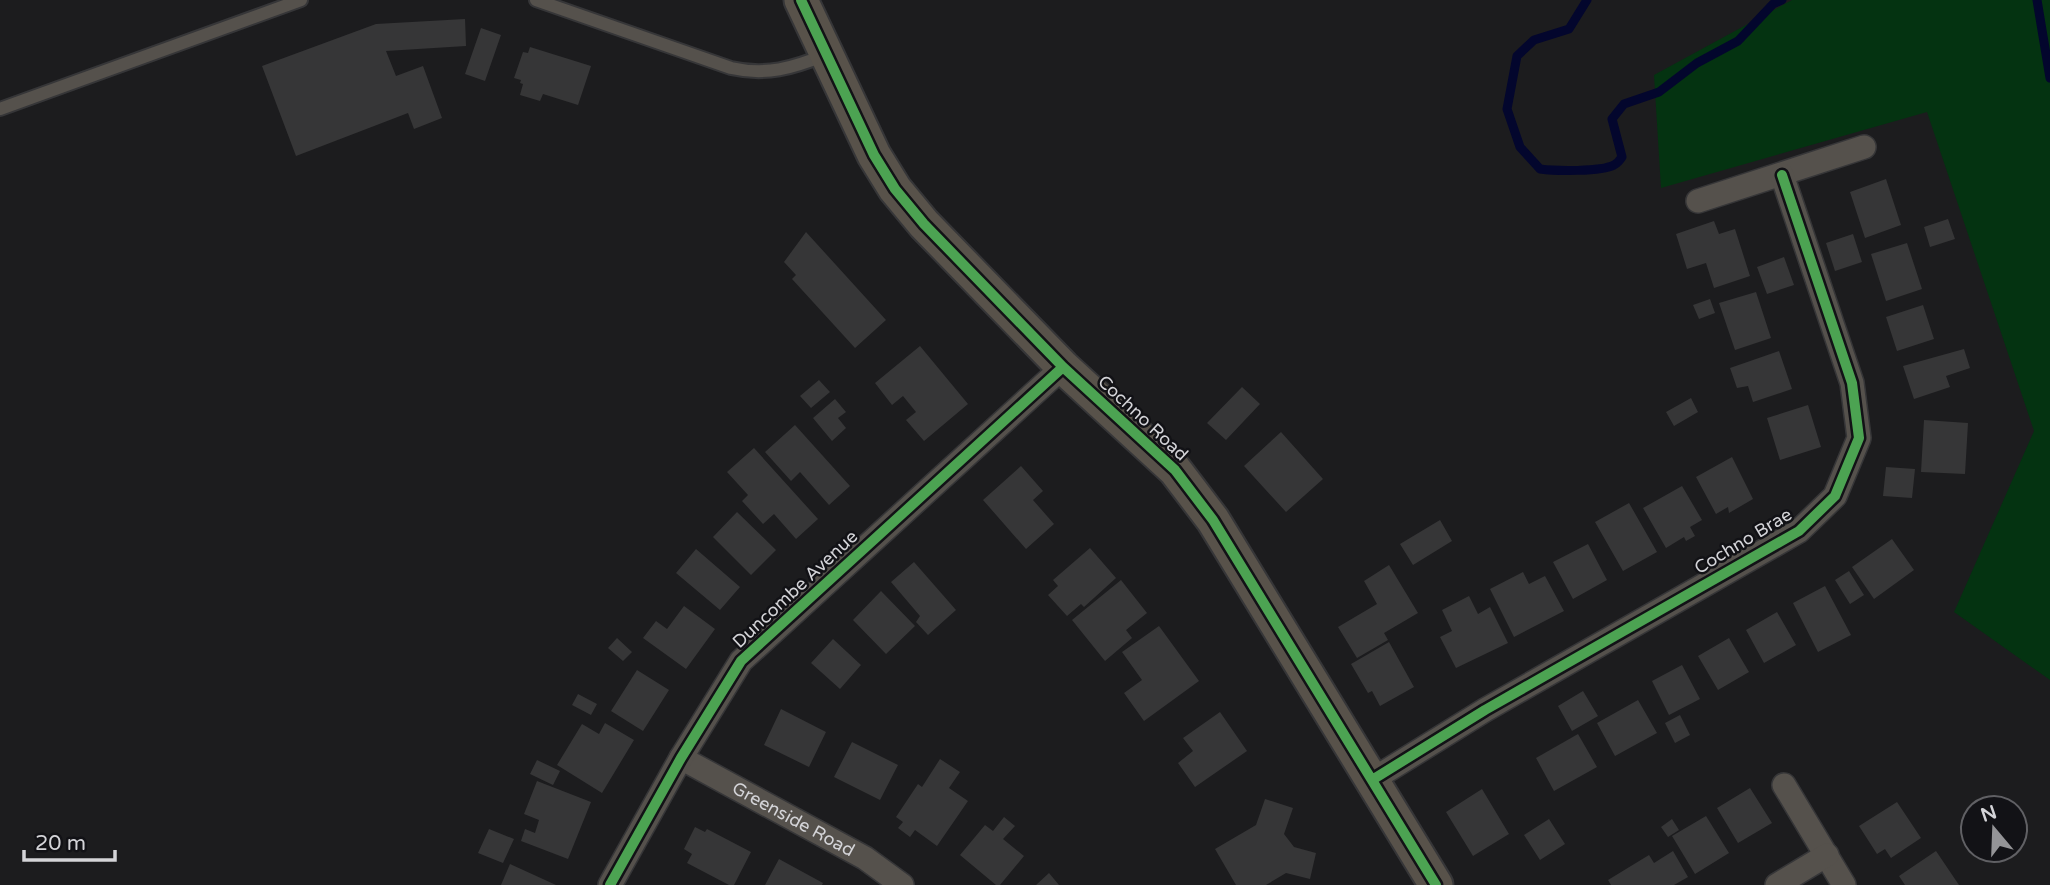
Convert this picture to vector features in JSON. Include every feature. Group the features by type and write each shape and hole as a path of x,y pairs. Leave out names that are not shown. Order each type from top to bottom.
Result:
{"street":[{"name":"Cochno Road","path":"801,0 874,155 895,189 924,224 1063,367 1175,470 1193,492 1213,520 1436,885"},
{"path":"1698,201 1864,147"},
{"name":"Cochno Brae","path":"1372,780 1485,710 1799,531 1835,496 1860,438 1852,383 1782,175"},
{"name":"Duncombe Avenue","path":"610,885 681,758 741,661 1063,367"},
{"name":"Greenside Road","path":"681,758 865,858 902,885"},
{"path":"1784,785 1844,885"},
{"path":"1777,885 1827,855"}],"lane":[{"path":"0,109 301,0"},
{"path":"537,0 749,72 774,72 795,68 825,54"}],"green space":[{"path":"1792,0 2050,0 2050,680 1954,612 2034,431 1927,112 1661,188 1654,75"}],"building":[{"path":"465,19 466,46 386,51 396,76 423,66 442,118 414,129 408,113 296,156 262,66 376,24"},
{"path":"481,28 501,35 485,81 465,74"},
{"path":"530,47 591,66 578,105 543,94 540,101 520,95 523,84 520,83 521,80 514,78 523,52 528,53"},
{"path":"1886,179 1901,225 1865,238 1850,192"},
{"path":"1948,219 1955,239 1930,247 1924,227"},
{"path":"1714,221 1719,234 1735,229 1750,276 1714,288 1706,263 1687,269 1676,234"},
{"path":"806,232 886,320 855,348 792,279 796,275 784,262"},
{"path":"1853,234 1862,262 1835,271 1826,243"},
{"path":"1907,243 1922,289 1886,301 1871,254"},
{"path":"1784,257 1794,285 1767,294 1757,267"},
{"path":"1756,292 1771,338 1735,350 1719,303"},
{"path":"1710,299 1715,313 1699,319 1693,305"},
{"path":"1923,305 1934,339 1897,351 1886,317"},
{"path":"920,346 968,404 924,441 906,420 916,412 903,396 892,405 875,383"},
{"path":"1964,349 1970,368 1946,376 1950,387 1914,399 1903,366"},
{"path":"1779,351 1792,389 1753,402 1748,386 1737,388 1730,368"},
{"path":"819,380 830,392 811,408 800,396"},
{"path":"1242,387 1260,404 1226,440 1207,423"},
{"path":"1691,398 1698,412 1674,426 1666,412"},
{"path":"835,399 846,412 838,418 846,428 832,441 813,418"},
{"path":"1808,405 1821,447 1780,460 1767,418"},
{"path":"1924,420 1968,423 1965,474 1921,472"},
{"path":"795,425 850,486 829,505 800,472 791,481 765,452"},
{"path":"1281,432 1323,479 1286,512 1244,466"},
{"path":"754,448 818,519 796,539 774,514 763,524 742,501 748,495 727,472"},
{"path":"1732,457 1753,499 1729,513 1728,507 1716,514 1696,477"},
{"path":"1021,466 1043,491 1033,500 1054,524 1026,549 983,500"},
{"path":"1886,467 1915,469 1912,498 1883,496"},
{"path":"1682,486 1702,520 1690,527 1695,536 1686,541 1684,537 1666,548 1643,508"},
{"path":"1629,503 1657,552 1623,571 1595,522"},
{"path":"737,512 776,550 751,575 713,537"},
{"path":"1440,520 1452,541 1413,565 1400,544"},
{"path":"1892,539 1914,570 1874,599 1852,567"},
{"path":"1588,544 1607,580 1573,599 1553,562"},
{"path":"1090,548 1116,578 1084,607 1081,604 1067,616 1048,595 1058,586 1053,580"},
{"path":"696,549 740,587 720,610 676,573"},
{"path":"914,562 956,610 928,635 916,622 920,616 891,582"},
{"path":"1389,565 1418,613 1384,633 1388,640 1357,658 1338,627 1377,604 1364,581"},
{"path":"1849,571 1864,595 1850,604 1835,580"},
{"path":"1523,572 1529,584 1545,576 1564,611 1514,637 1490,589"},
{"path":"1121,580 1147,613 1126,630 1132,638 1105,661 1072,620"},
{"path":"1825,586 1851,635 1818,652 1793,603"},
{"path":"881,591 915,626 886,654 853,620"},
{"path":"1469,596 1478,614 1490,607 1508,643 1456,668 1440,637 1452,631 1442,610"},
{"path":"684,606 715,629 686,669 643,638 656,621 667,629"},
{"path":"1777,612 1796,645 1764,663 1746,630"},
{"path":"1159,626 1199,681 1144,721 1124,693 1142,680 1122,652"},
{"path":"617,638 632,652 623,661 608,648"},
{"path":"1729,638 1749,672 1718,690 1698,656"},
{"path":"833,639 861,665 840,689 811,663"},
{"path":"1389,642 1414,687 1380,706 1372,691 1368,693 1351,664"},
{"path":"1682,665 1700,699 1669,715 1652,681"},
{"path":"637,670 669,690 643,731 611,711"},
{"path":"1583,691 1598,716 1572,731 1558,706"},
{"path":"578,694 597,704 591,715 572,705"},
{"path":"1638,700 1657,733 1615,756 1597,723"},
{"path":"781,709 826,732 809,767 764,745"},
{"path":"1220,712 1247,751 1195,787 1178,763 1193,751 1183,738"},
{"path":"1680,715 1690,735 1675,743 1665,723"},
{"path":"605,723 634,740 602,793 557,765 582,724 599,734"},
{"path":"1578,734 1597,767 1554,791 1536,758"},
{"path":"852,742 898,765 880,800 834,777"},
{"path":"940,759 960,772 949,788 968,801 937,846 915,830 910,837 898,828 903,822 896,817 918,784 922,787"},
{"path":"537,760 560,771 553,785 530,774"},
{"path":"537,781 591,802 568,859 521,841 525,829 535,833 539,820 524,814"},
{"path":"1750,788 1772,823 1738,843 1717,808"},
{"path":"1482,789 1509,834 1473,856 1446,812"},
{"path":"1265,799 1293,808 1284,834 1294,847 1316,853 1310,879 1286,873 1266,885 1236,885 1215,849 1256,825"},
{"path":"1897,802 1921,838 1891,858 1885,849 1877,854 1859,826"},
{"path":"1706,816 1729,853 1695,874 1672,836"},
{"path":"1004,817 1015,826 1003,839 1024,856 1000,885 996,885 960,855 985,825 993,831"},
{"path":"1549,819 1565,844 1540,860 1524,835"},
{"path":"1672,819 1679,830 1668,837 1661,827"},
{"path":"695,827 705,832 707,829 751,852 734,885 729,885 687,863 692,854 684,849"},
{"path":"489,829 514,839 503,863 478,853"},
{"path":"1673,851 1688,877 1674,885 1611,885 1608,880 1649,855 1654,863"},
{"path":"1936,851 1959,885 1905,885 1899,876"},
{"path":"779,859 823,883 822,885 765,885"},
{"path":"510,864 556,885 501,885"},
{"path":"1049,873 1059,885 1036,885"}],"waterway":[{"path":"1587,0 1569,29 1534,40 1517,56 1507,109 1520,147 1540,169 1589,170 1615,164 1622,157 1612,119 1624,104 1659,92 1697,63 1738,41 1773,4 1782,0"},
{"path":"2037,0 2050,78"}],"cycle path":[{"path":"801,0 874,155 895,189 924,224 1063,367 1175,470 1213,520 1436,885"},
{"path":"1372,780 1485,710 1799,531 1835,496 1859,438 1852,383 1782,175"},
{"path":"610,885 681,758 741,661 1063,367"}]}
